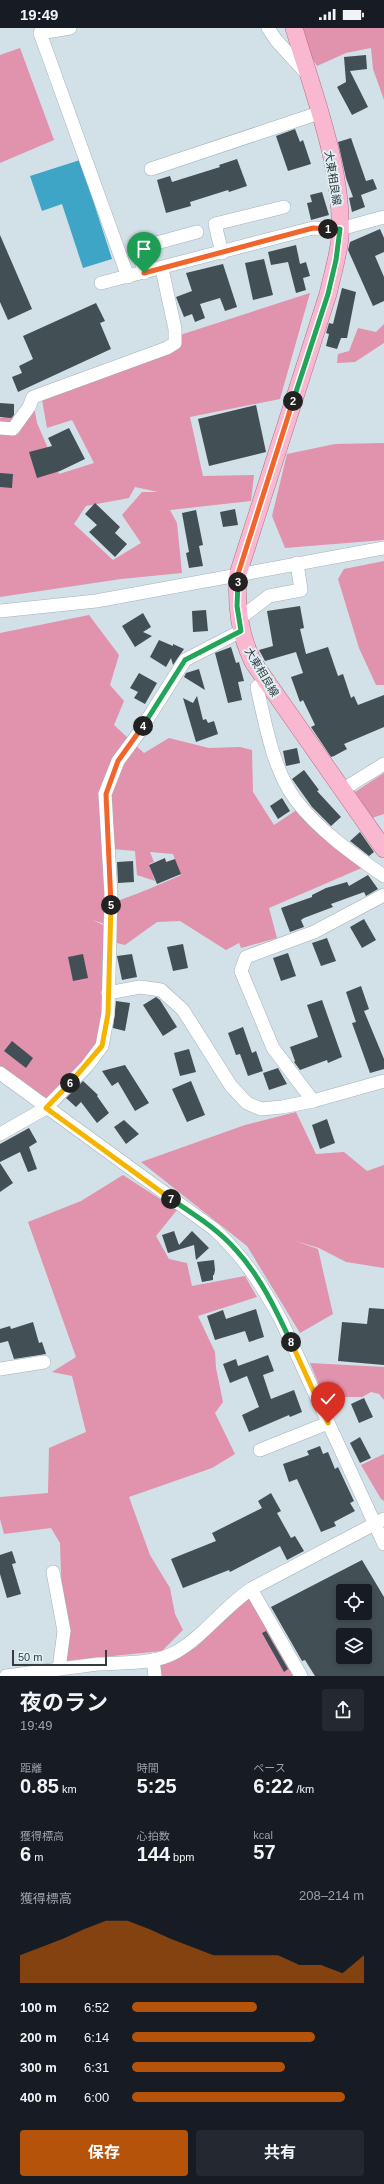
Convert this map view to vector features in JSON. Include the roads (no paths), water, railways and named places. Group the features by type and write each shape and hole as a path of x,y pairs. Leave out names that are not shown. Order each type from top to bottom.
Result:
{"main road":[{"name":"大東相良線","path":"294,28 319,113 337,191 340,229 336,260 328,294 238,574 237,596 240,625 246,647 265,681 384,849"}],"street":[{"path":"70,28 40,33 128,277"},
{"path":"268,28 276,40 308,75"},
{"path":"151,169 319,113"},
{"path":"222,253 215,224 284,207"},
{"path":"101,283 222,253 313,228 340,229 384,217"},
{"path":"144,273 138,248 197,232"},
{"path":"0,428 13,429 29,407 33,397 167,348 175,343 175,329 162,268"},
{"path":"0,611 96,601 384,548"},
{"path":"0,1134 46,1108 87,1066 102,1046 108,1014 111,894 106,794 118,761 138,734 185,660 240,625 268,596 301,590 297,564"},
{"path":"265,681 257,687 267,729 278,765 294,798 308,814 353,855 384,876"},
{"path":"342,790 384,764"},
{"path":"313,1101 273,1048 241,971 246,957 314,932 384,895"},
{"path":"108,993 140,987 161,990 183,1010 231,1086 247,1103 261,1109 282,1107 313,1101 384,1081"},
{"path":"0,1073 214,1229 236,1250 266,1292 278,1315 328,1423 380,1522 384,1544"},
{"path":"0,1369 44,1362"},
{"path":"260,1450 328,1423"},
{"path":"6,1676 59,1669 154,1660 174,1653 195,1640 238,1598 251,1589 380,1522"},
{"path":"53,1572 64,1631 59,1669"},
{"path":"251,1589 301,1676"},
{"path":"154,1660 155,1676"}],"water":[{"path":"80,160 112,259 83,268 62,204 42,211 30,176"}]}
